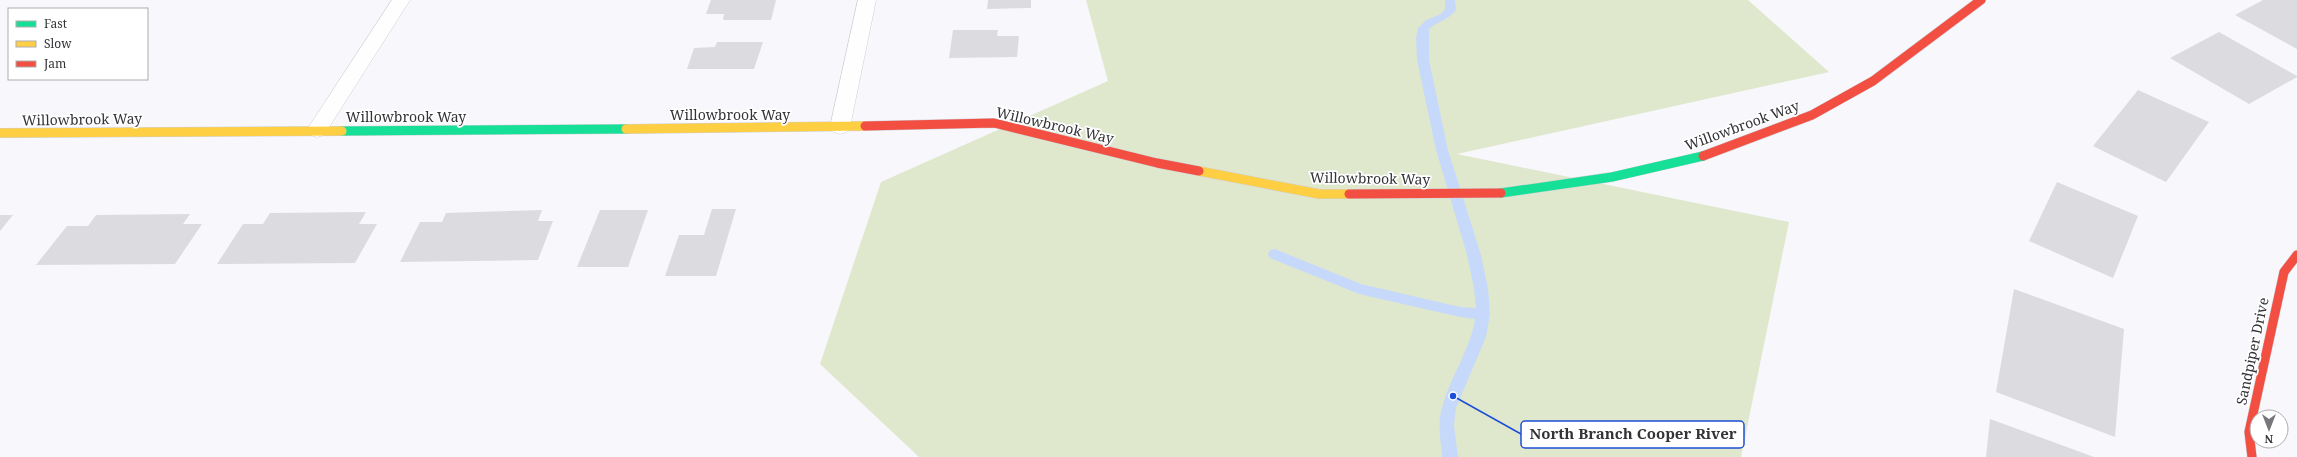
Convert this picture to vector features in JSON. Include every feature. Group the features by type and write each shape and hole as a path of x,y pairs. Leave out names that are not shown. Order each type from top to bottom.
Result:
{"street":[{"path":"317,130 400,0"},
{"path":"840,127 866,0"},
{"name":"Willowbrook Way","path":"0,133 840,127 994,123 1157,163 1319,194 1492,194 1612,177 1700,157 1812,115 1874,81 1981,0"},
{"name":"Sandpiper Drive","path":"2252,457 2249,432 2282,280 2284,272 2297,255"}],"green space":[{"path":"1086,0 1748,0 1829,72 1457,154 1789,222 1741,457 919,457 820,364 881,182 1108,81"}],"building":[{"path":"711,0 776,0 771,20 723,20 724,14 706,14"},
{"path":"988,0 1031,0 1031,8 987,9"},
{"path":"2263,0 2297,0 2297,49 2235,15"},
{"path":"953,30 998,30 997,36 1019,36 1017,57 949,58"},
{"path":"2219,32 2297,77 2249,104 2170,58"},
{"path":"717,42 763,42 754,69 687,69 694,48 715,47"},
{"path":"2138,90 2209,122 2166,182 2093,146"},
{"path":"2057,182 2138,216 2113,278 2029,241"},
{"path":"712,209 736,209 716,276 665,276 679,235 704,235"},
{"path":"542,210 538,221 553,221 538,260 400,262 420,222 442,222 446,213"},
{"path":"600,210 648,210 628,267 577,267"},
{"path":"366,212 359,224 377,224 355,263 217,264 243,224 263,224 270,213"},
{"path":"190,214 183,224 202,224 175,264 36,265 67,226 88,226 96,215"},
{"path":"0,215 13,215 0,231"},
{"path":"2014,289 2124,329 2115,437 1996,392"},
{"path":"1990,419 2094,457 1986,457"}],"waterway":[{"path":"1450,0 1451,10 1445,16 1430,22 1424,28 1422,38 1423,60 1442,150 1474,255 1481,288 1483,314"},
{"path":"1275,254 1359,289 1460,312 1483,314"},
{"path":"1450,457 1447,425 1449,408 1479,337 1483,314"}],"traffic: fast":[{"path":"342,131 626,129"},
{"path":"1501,193 1612,177 1703,156"}],"traffic: slow":[{"path":"626,129 865,126"},
{"path":"0,133 342,131"},
{"path":"1199,171 1319,194 1349,194"}],"traffic: jam":[{"path":"1703,156 1812,115 1873,81 1981,0"},
{"path":"865,126 994,123 1157,163 1199,171"},
{"path":"1349,194 1501,193"},
{"path":"2252,457 2249,432 2284,272 2297,255"}],"place":[{"name":"North Branch Cooper River","path":"1453,396"}]}
